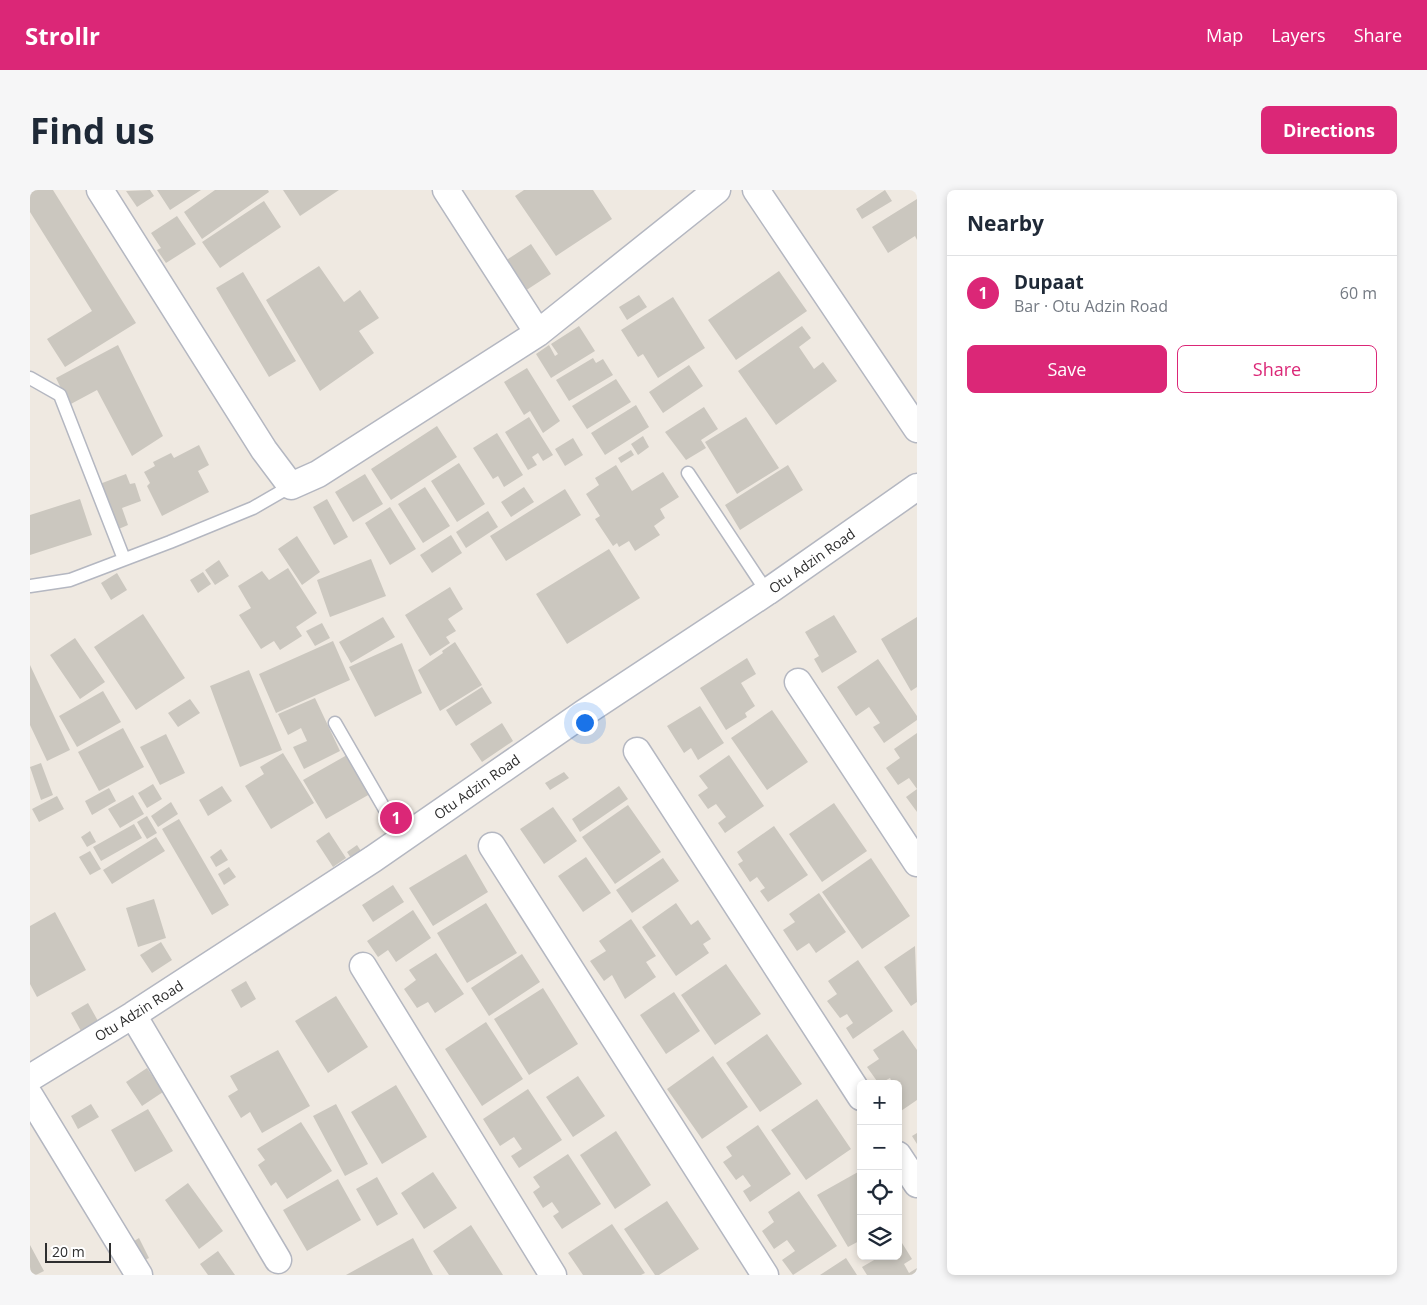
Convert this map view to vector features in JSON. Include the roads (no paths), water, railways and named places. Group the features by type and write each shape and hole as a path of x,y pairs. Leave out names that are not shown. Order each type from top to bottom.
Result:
{"street":[{"path":"100,190 264,450 291,486 318,474 538,333 717,190"},
{"path":"446,190 538,333"},
{"path":"756,190 917,429"},
{"name":"Otu Adzin Road","path":"30,1078 133,1015 402,839 584,713 767,592 917,487"},
{"path":"798,682 917,863"},
{"path":"637,751 857,1091"},
{"path":"492,846 765,1275"},
{"path":"363,966 553,1275"},
{"path":"133,1015 278,1260"},
{"path":"30,1096 139,1275"},
{"path":"902,1161 917,1184"}],"lane":[{"path":"30,378 60,395 124,559"},
{"path":"688,473 767,592"},
{"path":"30,586 70,580 254,508 291,486"},
{"path":"335,722 402,839"}],"place":[{"name":"Dupaat","path":"396,818"}]}
